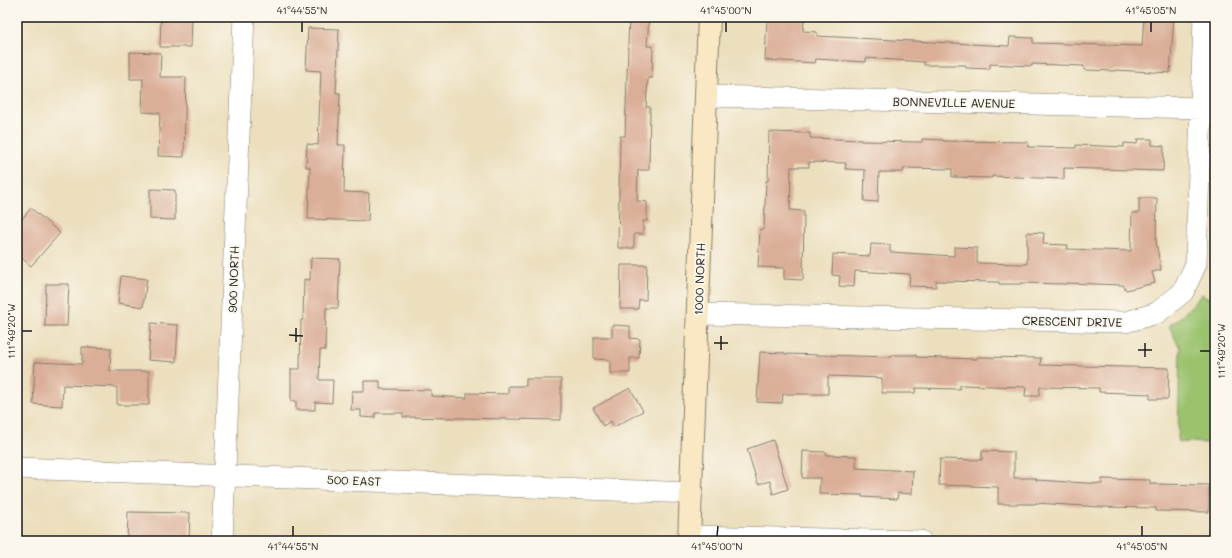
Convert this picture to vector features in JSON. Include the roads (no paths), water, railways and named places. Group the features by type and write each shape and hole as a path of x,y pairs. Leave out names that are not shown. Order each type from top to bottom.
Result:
{"street":[{"name":"900 NORTH","path":"222,541 244,17"},
{"name":"1000 NORTH","path":"690,538 709,17"},
{"name":"CRESCENT DRIVE","path":"698,314 1126,322 1157,313 1184,292 1196,264 1204,17"},
{"name":"BONNEVILLE AVENUE","path":"706,96 1201,108"},
{"name":"500 EAST","path":"17,468 692,493"},
{"path":"690,538 920,541"}]}
